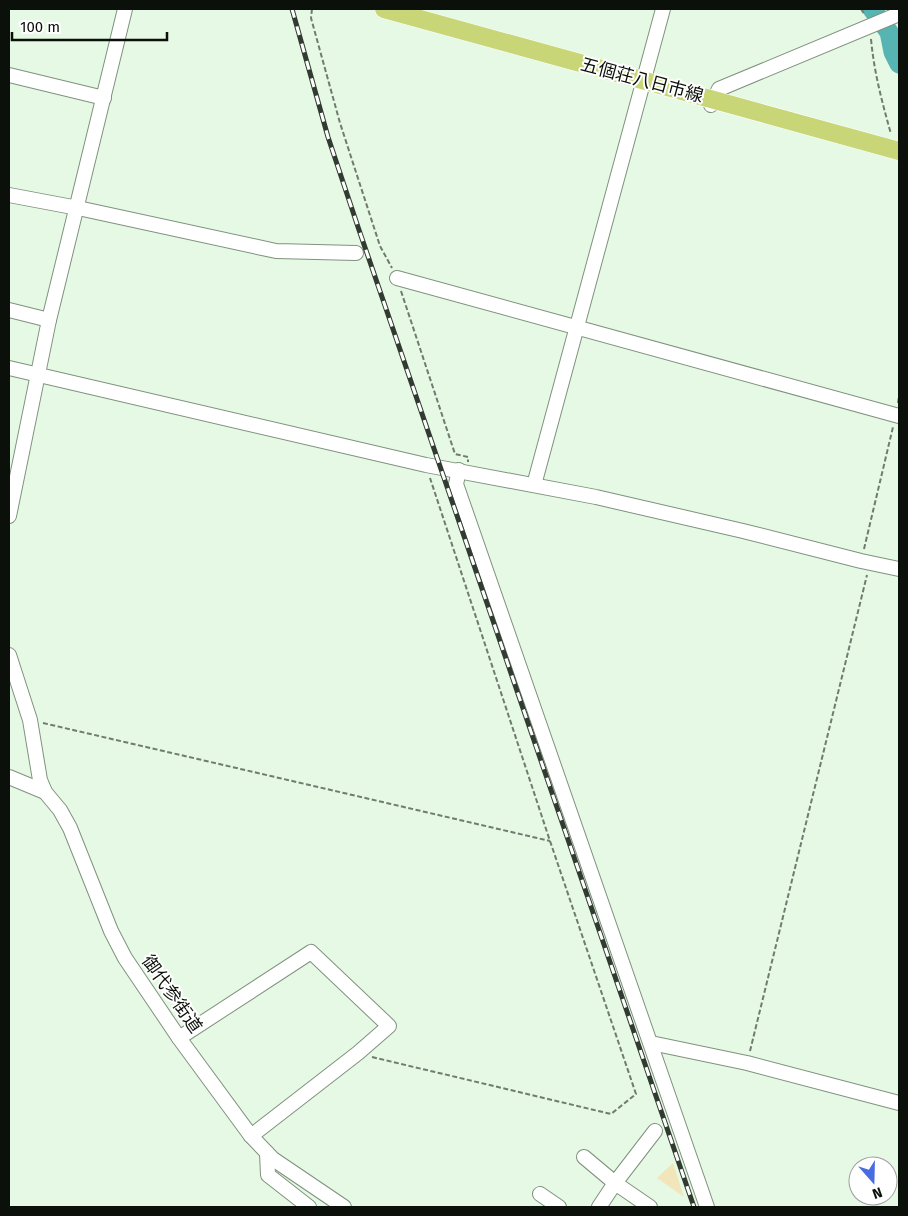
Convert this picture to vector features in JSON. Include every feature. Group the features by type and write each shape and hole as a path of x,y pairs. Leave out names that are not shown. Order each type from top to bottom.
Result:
{"main road":[{"name":"五個荘八日市線","path":"384,9 644,81 712,102 897,150"}],"street":[{"path":"9,516 49,320 78,208 125,9"},
{"path":"534,485 663,9"},
{"path":"712,102 719,89 899,14"},
{"path":"9,75 104,98"},
{"path":"9,195 276,251 356,253"},
{"path":"397,278 897,416"},
{"path":"9,310 49,320"},
{"path":"9,368 426,465 534,485 743,531 899,569"},
{"path":"463,471 456,484 707,1207"},
{"path":"9,655 30,720 40,780 45,792"},
{"name":"御代参街道","path":"9,777 45,792 60,810 70,828 111,931 124,958 179,1038 251,1136 273,1159 344,1207"},
{"path":"179,1038 312,952 389,1026 358,1053 251,1136"},
{"path":"651,1043 747,1063 899,1103"},
{"path":"600,1207 615,1183 655,1131"},
{"path":"267,1153 268,1175 309,1207"},
{"path":"584,1156 615,1183 650,1207"},
{"path":"540,1194 559,1207"}],"path":[{"path":"312,9 311,18 340,124 380,246 397,278 455,454 468,457 463,471"},
{"path":"861,9 872,25 874,67 882,106 897,150"},
{"path":"747,1063 866,562 897,416 899,396"},
{"path":"358,1053 611,1114 636,1094 426,465"},
{"path":"30,720 550,841"}],"shaded area":[{"path":"673,1163 684,1197 657,1178"}],"waterway":[{"path":"872,9 889,32 893,52 899,64"},
{"path":"888,22 889,32"}],"railway":[{"path":"292,9 328,137 358,227 694,1207"}]}
